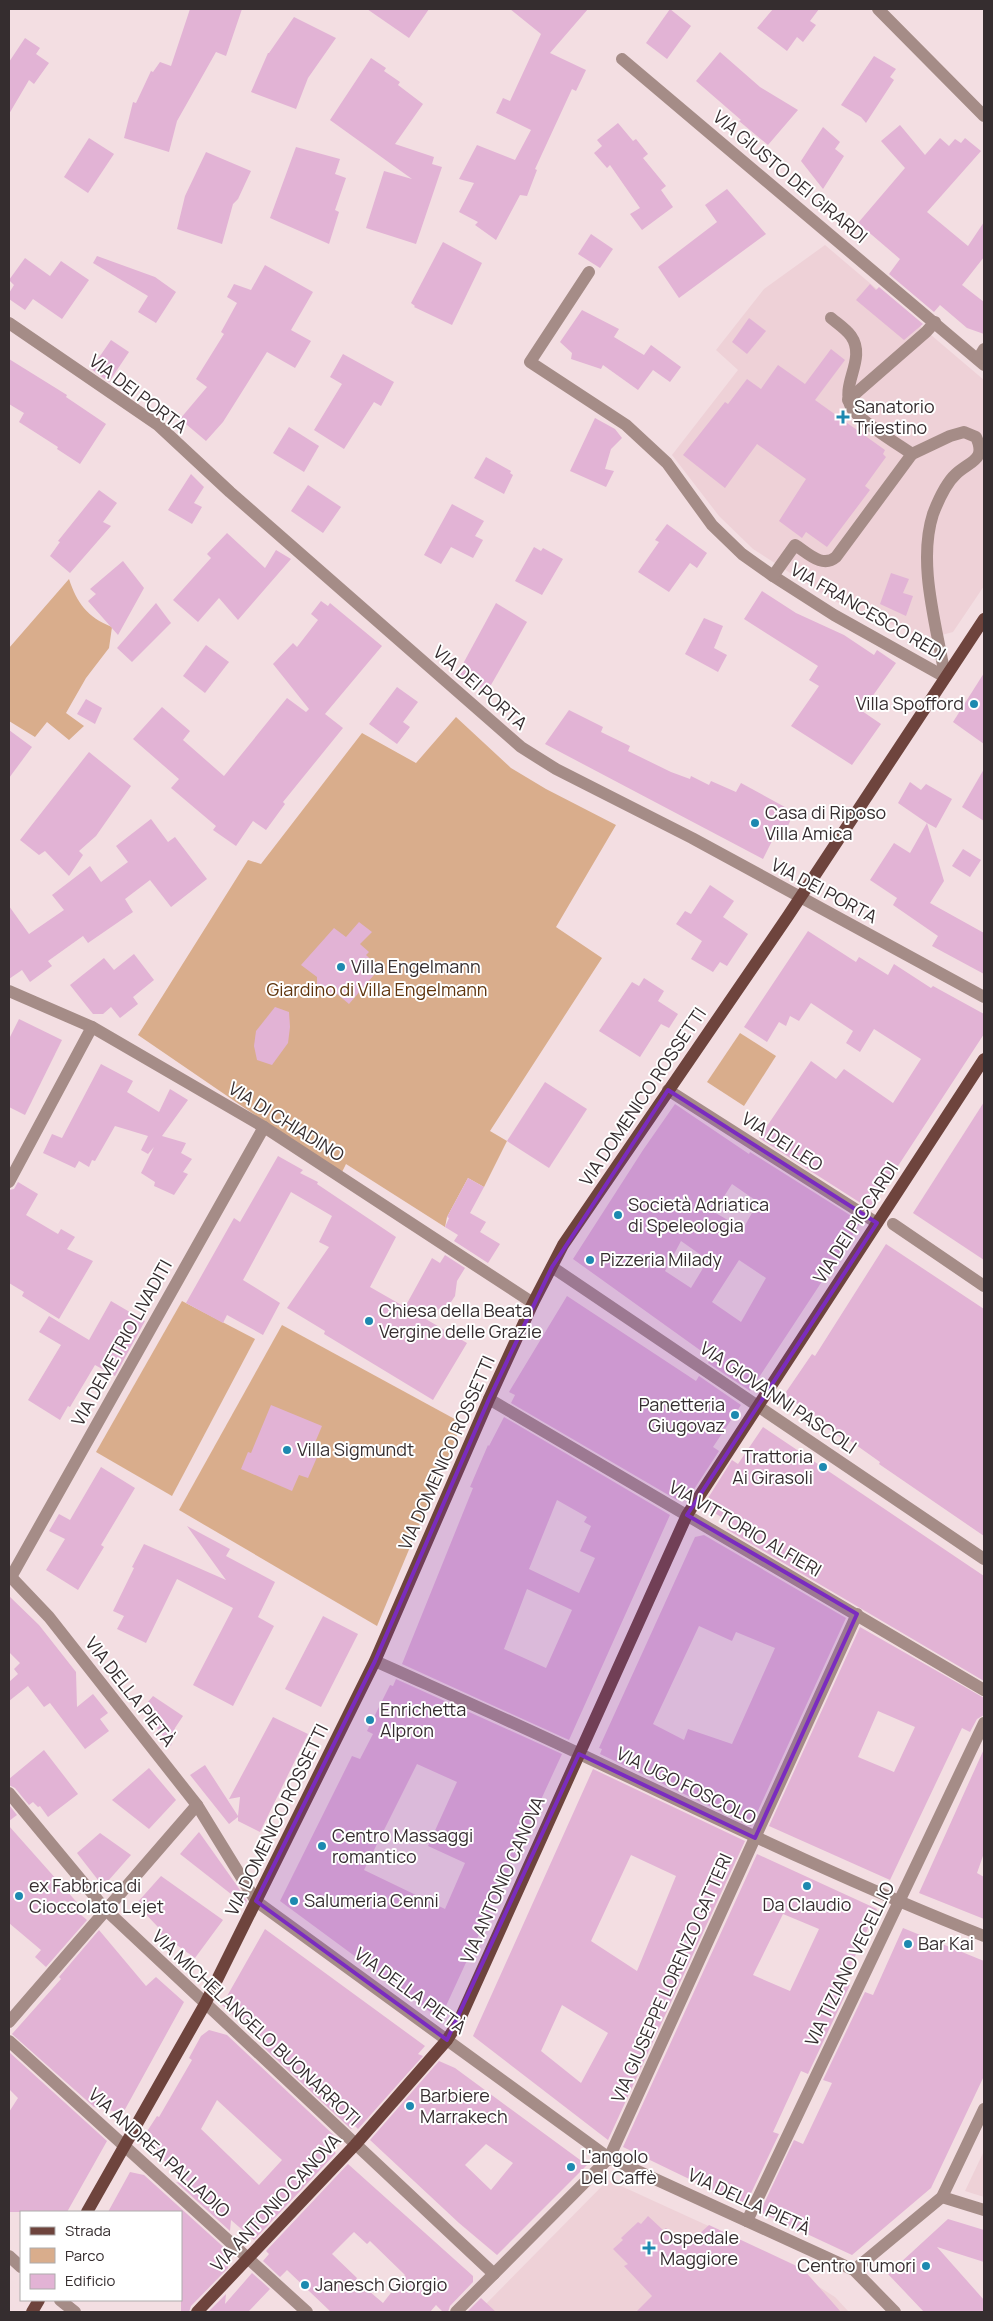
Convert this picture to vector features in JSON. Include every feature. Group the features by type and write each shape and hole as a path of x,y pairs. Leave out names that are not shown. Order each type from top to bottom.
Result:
{"main road":[{"name":"VIA DOMENICO ROSSETTI","path":"87,2211 205,2004 376,1661 489,1399 533,1303 563,1245 800,898 984,619"},
{"name":"VIA DEI PICCARDI","path":"758,1406 984,1059"},
{"name":"VIA ANTONIO CANOVA","path":"197,2312 355,2145 447,2040 458,2021 688,1515 758,1406"},
{"path":"32,2312 38,2301"}],"street":[{"path":"878,9 984,116"},
{"name":"VIA GIUSTO DEI GIRARDI","path":"622,59 934,322 982,358"},
{"name":"VIA FRANCESCO REDI","path":"589,272 530,362 626,425 667,463 712,525 742,554 834,614 945,677"},
{"path":"831,318 850,334 856,350 848,400 858,415 912,454 950,436 964,432 976,436 980,446 978,458 955,474 941,495 927,538 926,552 932,606 945,677"},
{"path":"848,400 926,332 934,322"},
{"name":"VIA DEI PORTA","path":"9,323 158,425 230,492 521,747 556,770 692,838 984,997"},
{"name":"VIA FRANCESCO REDI","path":"774,576 794,545 820,561 832,560 912,454"},
{"name":"VIA DI CHIADINO","path":"9,991 92,1027 264,1127 533,1303"},
{"path":"9,1182 92,1027"},
{"name":"VIA DEI LEO","path":"668,1090 877,1223"},
{"name":"VIA DEMETRIO LIVADITI","path":"10,1576 264,1127"},
{"path":"893,1224 984,1286"},
{"name":"VIA GIOVANNI PASCOLI","path":"552,1267 984,1558"},
{"name":"VIA VITTORIO ALFIERI","path":"489,1399 984,1690"},
{"name":"VIA DELLA PIETÀ","path":"10,1576 49,1617 197,1805 256,1901 609,2158 854,2270 895,2312"},
{"name":"VIA GIUSEPPE LORENZO GATTERI","path":"456,2312 609,2158 857,1614"},
{"name":"VIA UGO FOSCOLO","path":"376,1661 579,1754 755,1838 898,1902 984,1936"},
{"name":"VIA TIZIANO VECELLIO","path":"747,2221 984,1723"},
{"name":"VIA MICHELANGELO BUONARROTI","path":"9,1793 106,1910 494,2274"},
{"path":"9,2022 197,1805"},
{"name":"VIA ANDREA PALLADIO","path":"9,2041 307,2312"},
{"path":"854,2270 942,2198 984,2110"},
{"path":"942,2198 984,2210"},
{"path":"9,2256 20,2266"},
{"path":"61,2301 75,2312"}],"highlighted area":[{"path":"668,1090 877,1223 687,1515 857,1614 755,1838 579,1754 447,2040 256,1901 375,1661 489,1399 552,1267"}],"shaded area":[{"name":"Sanatorio Triestino","path":"825,245 984,380 984,586 953,632 927,639 832,600 753,549 719,516 672,455 738,370 716,350 764,289"},
{"path":"984,2151 984,2197 965,2191"},
{"name":"Ospedale Maggiore","path":"608,2180 761,2250 835,2297 849,2312 478,2312"}],"green space":[{"path":"69,579 84,608 96,619 112,627 109,648 86,678 66,713 84,726 69,740 47,722 35,737 9,721 9,648"},
{"name":"Giardino di Villa Engelmann","path":"456,717 511,768 546,789 616,825 556,927 602,958 490,1131 507,1141 484,1187 468,1178 447,1217 445,1227 346,1164 341,1174 138,1035 248,860 261,864 362,733 416,763"},
{"path":"740,1033 776,1056 744,1106 707,1082"},
{"path":"182,1301 255,1339 172,1496 96,1452"},
{"path":"282,1325 462,1423 377,1626 179,1510"}],"building":[{"path":"190,9 242,9 226,56 216,52 177,121 169,152 124,138 133,102 136,103 151,71 153,72 160,62 171,66"},
{"path":"367,9 429,9 409,38"},
{"path":"510,9 588,9 550,53 586,70 576,91 572,89 535,169 537,170 527,196 520,195 496,240 475,225 478,222 459,212 474,183 459,179 477,145 515,160 531,130 496,113 503,98 510,101 541,34"},
{"path":"670,9 691,26 667,59 646,43"},
{"path":"773,9 819,9 810,21 816,25 803,42 797,37 787,51 757,28"},
{"path":"294,17 336,38 308,78 296,109 251,92 268,53"},
{"path":"25,38 40,48 36,54 49,63 34,84 29,80 9,114 9,62"},
{"path":"720,52 760,87 798,110 768,145 696,81"},
{"path":"874,56 896,69 890,77 894,80 866,123 861,117 841,105"},
{"path":"371,58 386,68 384,71 400,82 398,85 423,104 395,144 434,157 432,164 442,167 416,244 366,228 384,171 412,179 330,120"},
{"path":"618,123 633,141 636,139 648,154 643,158 666,186 661,190 673,207 642,230 630,214 640,208 610,165 607,168 594,153 602,146 597,140"},
{"path":"900,125 925,155 940,138 949,146 955,139 961,143 965,138 981,151 927,212 968,246 984,222 984,257 962,285 984,302 984,334 967,328 940,305 934,312 889,274 900,259 858,223 905,168 881,141"},
{"path":"823,127 840,142 835,149 844,156 823,189 801,161"},
{"path":"89,138 114,154 88,193 64,177"},
{"path":"296,147 340,159 335,174 346,178 335,210 339,212 329,244 270,218"},
{"path":"206,152 251,171 238,199 233,204 222,244 177,229 185,196"},
{"path":"727,189 766,234 679,298 658,267 717,222 705,205"},
{"path":"591,234 613,249 600,268 578,254"},
{"path":"443,242 482,263 452,325 414,307 411,303"},
{"path":"97,256 155,277 176,292 156,323 138,312 148,296 93,263"},
{"path":"25,258 50,276 61,261 89,280 62,319 33,299 25,310 9,299 9,293 14,285 9,280"},
{"path":"265,265 313,292 291,330 311,341 295,368 267,352 223,422 206,441 180,419 207,387 196,379 224,334 221,332 237,303 227,297 234,284 251,290"},
{"path":"870,284 876,290 879,287 923,324 904,340 856,300"},
{"path":"582,310 619,329 614,337 644,355 651,345 681,367 670,382 653,370 638,390 603,365 601,369 571,359 572,353 560,342"},
{"path":"749,318 766,331 747,354 732,342"},
{"path":"111,340 129,352 109,382 91,369"},
{"name":"Sanatorio Triestino","path":"831,349 845,360 815,400 885,450 883,454 886,457 865,486 870,490 827,547 806,532 802,538 779,521 806,479 757,444 725,488 683,455 725,402 728,404 747,379 761,389 778,365 805,384"},
{"path":"343,354 394,382 381,406 374,402 344,449 314,430 342,384 330,377"},
{"path":"9,359 67,395 66,397 106,424 80,464 57,449 58,447 19,422 24,413 9,404"},
{"path":"595,418 615,429 622,438 611,449 605,469 614,471 606,487 570,471"},
{"path":"289,427 319,446 304,472 273,453"},
{"path":"486,457 511,471 510,473 513,475 504,494 474,478"},
{"path":"191,474 204,487 194,503 202,507 192,524 168,510"},
{"path":"308,485 341,507 323,533 291,511"},
{"path":"99,490 117,503 103,522 111,526 70,573 50,556 60,542 58,541"},
{"path":"452,504 484,521 475,536 483,540 473,558 451,547 441,564 424,555"},
{"path":"667,524 707,553 697,568 690,563 669,592 638,572 659,542 655,540"},
{"path":"227,533 265,568 276,550 291,559 238,620 219,598 198,622 173,600 211,558 207,554"},
{"path":"534,547 541,551 543,548 563,559 542,595 515,581"},
{"path":"123,561 144,588 118,635 88,601 96,594 90,589"},
{"path":"891,573 909,579 903,593 913,596 906,616 880,604"},
{"path":"762,591 796,613 844,635 874,655 877,650 896,663 862,711 881,724 852,765 791,726 819,686 809,680 818,666 744,619"},
{"path":"321,601 328,606 330,603 382,646 325,714 343,728 283,802 285,804 266,830 253,821 236,846 213,830 216,826 171,788 179,779 133,739 162,707 190,731 183,740 224,776 287,698 306,712 309,709 273,664 293,643 297,647 318,620 311,614"},
{"path":"156,603 171,623 132,662 117,648"},
{"path":"496,603 527,622 487,692 458,673"},
{"path":"704,618 723,626 714,648 727,655 718,672 685,654"},
{"path":"206,645 229,662 205,693 183,676"},
{"name":"Villa Spofford","path":"984,673 984,744 953,722"},
{"path":"397,687 418,702 403,722 410,727 397,744 369,724"},
{"path":"86,699 102,708 95,724 77,714"},
{"path":"569,710 603,727 601,732 630,746 628,751 671,772 690,779 691,776 709,785 711,781 736,792 741,783 794,812 781,842 773,839 763,859 545,744"},
{"path":"9,730 32,747 9,778"},
{"path":"89,752 131,786 96,836 79,851 83,855 69,876 45,851 39,855 20,840"},
{"path":"984,769 984,821 962,807"},
{"path":"910,782 921,790 926,784 952,799 936,828 898,803"},
{"path":"151,819 168,842 175,837 207,879 171,907 150,880 125,899 133,912 88,943 83,936 48,961 52,966 30,982 22,970 9,979 9,906 29,934 64,910 52,895 90,866 101,882 128,862 116,846"},
{"path":"927,823 944,881 930,903 984,933 984,974 932,946 938,936 893,905 897,898 870,880 894,843 910,853"},
{"path":"963,849 981,860 970,877 952,866"},
{"path":"710,885 734,901 723,917 748,934 727,966 720,962 713,972 691,959 702,941 676,924 685,911 691,914"},
{"name":"Villa Engelmann","path":"359,922 372,932 360,944 369,952 366,955 380,968 349,1004 336,993 326,994 317,986 317,977 301,965 334,928 346,937"},
{"path":"808,931 856,962 859,957 888,975 894,964 931,988 933,986 984,1014 984,1034 870,1209 759,1138 811,1061 836,1079 844,1069 893,1103 921,1059 874,1029 860,1052 846,1043 853,1031 811,1003 799,1021 790,1016 786,1026 779,1022 767,1042 744,1027"},
{"path":"134,954 154,980 133,997 138,1004 120,1018 111,1007 103,1014 93,1014 70,985 104,958 114,970"},
{"path":"644,978 664,991 658,1001 678,1014 669,1028 661,1024 640,1057 599,1031 632,982 639,986"},
{"path":"275,1007 289,1012 290,1027 288,1043 272,1065 257,1060 254,1046 256,1031"},
{"path":"19,1019 62,1040 25,1115 9,1107 9,1039"},
{"path":"101,1064 133,1081 127,1092 159,1112 170,1089 188,1100 162,1136 186,1143 181,1153 192,1159 183,1172 188,1174 174,1195 154,1186 155,1182 141,1173 154,1147 148,1154 141,1150 148,1136 115,1126 95,1161 92,1160 89,1167 79,1161 75,1168 43,1153 52,1134 62,1138"},
{"path":"545,1082 587,1109 549,1168 507,1141"},
{"path":"984,1102 984,1260 913,1213"},
{"path":"675,1104 749,1154 750,1152 861,1222 750,1391 708,1363 711,1358 573,1259","holes":["732,1184 758,1202 743,1229 714,1212","681,1241 708,1260 691,1288 665,1271","739,1260 766,1278 741,1322 712,1302"]},
{"path":"278,1156 303,1170 300,1173 318,1182 317,1184 396,1237 370,1287 405,1307 432,1258 440,1263 445,1255 465,1268 457,1281 455,1296 451,1302 424,1318 467,1343 433,1400 324,1334 325,1331 287,1308 329,1247 319,1242 332,1216 291,1192 243,1280 280,1303 263,1335 227,1315 223,1323 186,1303 234,1218 240,1222"},
{"path":"468,1178 484,1187 470,1213 486,1222 480,1232 500,1244 488,1263 454,1241 458,1235 445,1227 449,1218 447,1217"},
{"path":"18,1182 38,1194 26,1215 58,1234 61,1229 75,1237 67,1249 93,1261 59,1319 22,1296 24,1292 9,1283 9,1190 14,1189"},
{"path":"886,1244 984,1309 984,1536 879,1464 880,1462 849,1440 847,1442 818,1422 820,1419 784,1395 812,1354 815,1356"},
{"path":"567,1296 696,1381 699,1376 741,1405 713,1447 719,1451 689,1497 680,1494 677,1500 511,1403 515,1395 509,1392"},
{"path":"111,1301 145,1321 115,1376 95,1365 60,1420 28,1400 61,1345 39,1332 49,1316 89,1340"},
{"name":"Villa Sigmundt","path":"271,1405 322,1426 314,1445 321,1448 308,1478 299,1475 292,1491 241,1469 248,1452 251,1453"},
{"path":"504,1417 670,1515 569,1740 402,1664 473,1488 470,1487","holes":["557,1500 587,1517 584,1522 591,1526 580,1551 595,1558 579,1593 529,1569","527,1589 572,1610 546,1668 504,1649"]},
{"path":"763,1427 984,1576 984,1681 726,1529 736,1526 703,1506 732,1460 738,1464"},
{"path":"101,1467 135,1488 101,1545 104,1547 78,1590 46,1570 65,1539 49,1531 59,1514 70,1520"},
{"path":"187,1526 230,1549 226,1556 275,1582 258,1617 274,1626 233,1706 193,1685 233,1608 177,1579 146,1643 117,1629 124,1616 113,1611 144,1544 226,1580"},
{"path":"704,1535 846,1618 751,1826 600,1754 602,1749 599,1748 695,1537","holes":["699,1626 732,1641 736,1632 775,1648 732,1744 688,1729 684,1740 653,1724"]},
{"path":"9,1596 39,1625 76,1672 77,1707 93,1694 108,1713 100,1719 109,1731 85,1749 50,1703 44,1707 28,1686 9,1701 9,1682 18,1674 14,1669 20,1663 9,1652"},
{"path":"323,1616 358,1634 321,1707 285,1689"},
{"path":"860,1627 984,1698 984,1715 977,1719 970,1732 962,1728 890,1880 769,1826","holes":["878,1711 915,1727 894,1772 858,1757"]},
{"path":"396,1679 562,1754 440,2019 280,1901 352,1756 360,1759 373,1734 367,1731 390,1685 393,1686","holes":["417,1764 457,1782 428,1846 465,1863 445,1909 364,1870"]},
{"path":"153,1696 183,1716 175,1728 171,1746 142,1709"},
{"path":"273,1717 308,1734 260,1832 238,1821 238,1817 229,1824 190,1775 205,1765 238,1816 240,1797 229,1799"},
{"path":"984,1749 984,1853 977,1873 984,1877 984,1919 919,1893"},
{"path":"44,1750 78,1794 48,1817 40,1806 38,1807 33,1802 29,1805 15,1788 9,1785 9,1779"},
{"path":"149,1768 176,1800 149,1829 112,1800"},
{"path":"593,1769 745,1841 608,2140 473,2036","holes":["631,1855 676,1876 637,1971 591,1941","562,2005 608,2033 581,2083 541,2051"]},
{"path":"9,1805 17,1815 9,1821"},
{"path":"9,1826 81,1907 63,1900 87,1920 46,1967 35,1957 41,1950 9,1923"},
{"path":"199,1832 247,1901 245,1905 180,1854"},
{"path":"100,1833 131,1855 108,1881 98,1880 77,1853"},
{"path":"757,1854 877,1909 843,1982 850,1985 808,2074 801,2071 773,2132 779,2134 745,2206 623,2147","holes":["783,1914 819,1929 790,1991 753,1975"]},
{"path":"161,1876 223,1920 195,1958 167,1938 158,1935 158,1927 136,1904"},
{"path":"903,1928 984,1961 984,2076 931,2188 852,2255 760,2212 794,2140 803,2144 832,2083 823,2080 865,1992 873,1995"},
{"path":"265,1929 425,2046 418,2054 423,2056 358,2129 355,2126 351,2129 261,2045 269,2047 222,2005"},
{"path":"99,1930 146,1986 156,1977 184,2002 123,2113 94,2107 12,2034 61,1979 59,1977"},
{"path":"209,2030 227,2035 340,2141 332,2150 336,2153 254,2240 231,2220 230,2231 176,2182 192,2185 144,2143 149,2134 146,2133 157,2116 159,2117 192,2060 189,2058 201,2036","holes":["217,2100 282,2160 259,2185 201,2129"]},
{"path":"9,2052 107,2141 68,2211 9,2212 9,2112 18,2098 9,2089"},
{"path":"439,2061 455,2068 587,2165 497,2255 459,2223 370,2140","holes":["486,2144 513,2163 491,2190 465,2165"]},
{"path":"348,2164 473,2276 473,2282 450,2306 448,2312 443,2312 436,2305 430,2312 331,2312 287,2270 280,2277 263,2261 269,2254 266,2251","holes":["354,2232 367,2244 370,2241 405,2275 383,2303 356,2280 357,2278 332,2254"]},
{"path":"130,2172 144,2175 229,2252 228,2268 191,2306 189,2312 181,2312 182,2211 109,2211"},
{"path":"648,2216 663,2230 666,2228 686,2246 709,2225 803,2269 841,2312 636,2312 652,2296 624,2266 628,2264 613,2249 623,2240 621,2238 638,2222 641,2224"},
{"name":"Centro Tumori","path":"948,2219 984,2230 984,2262 937,2247 984,2300 984,2312 924,2312 888,2274"},
{"path":"252,2273 270,2289 248,2312 208,2312 226,2294 225,2304"},
{"path":"481,2298 496,2312 467,2312"}],"place":[{"name":"Sanatorio Triestino","path":"843,417"},
{"name":"Villa Spofford","path":"974,704"},
{"name":"Casa di Riposo Villa Amica","path":"755,823"},
{"name":"Villa Engelmann","path":"341,967"},
{"name":"Società Adriatica di Speleologia","path":"618,1215"},
{"name":"Pizzeria Milady","path":"590,1260"},
{"name":"Chiesa della Beata Vergine delle Grazie","path":"369,1321"},
{"name":"Panetteria Giugovaz","path":"735,1415"},
{"name":"Villa Sigmundt","path":"287,1450"},
{"name":"Trattoria Ai Girasoli","path":"823,1467"},
{"name":"Enrichetta Alpron","path":"370,1720"},
{"name":"Centro Massaggi romantico","path":"322,1846"},
{"name":"Da Claudio","path":"807,1886"},
{"name":"ex Fabbrica di Cioccolato Lejet","path":"19,1896"},
{"name":"Salumeria Cenni","path":"294,1901"},
{"name":"Bar Kai","path":"908,1944"},
{"name":"Barbiere Marrakech","path":"410,2106"},
{"name":"L'angolo Del Caffè","path":"571,2167"},
{"name":"Ospedale Maggiore","path":"649,2248"},
{"name":"Centro Tumori","path":"926,2266"},
{"name":"Janesch Giorgio","path":"305,2285"}]}
